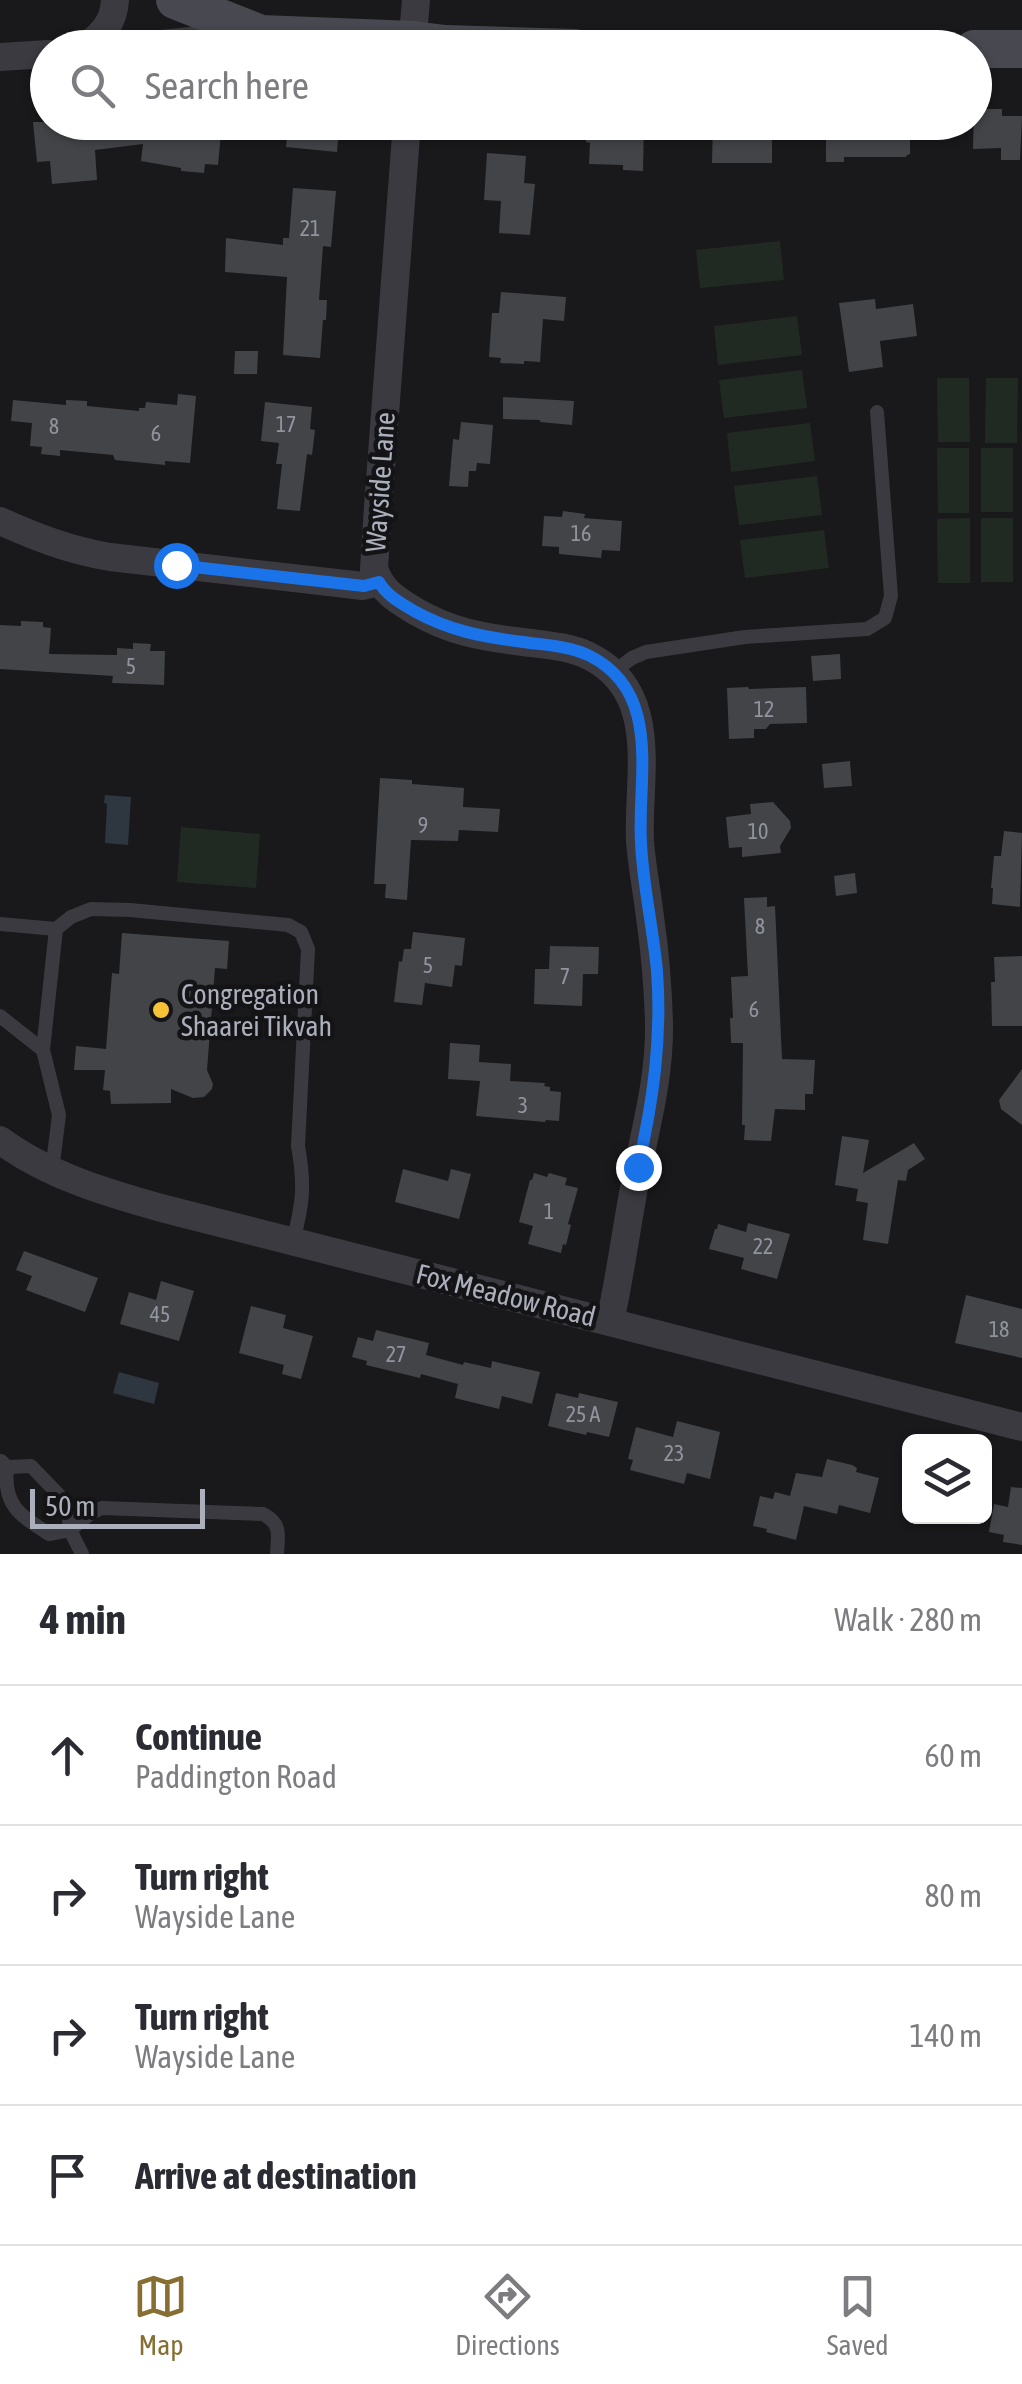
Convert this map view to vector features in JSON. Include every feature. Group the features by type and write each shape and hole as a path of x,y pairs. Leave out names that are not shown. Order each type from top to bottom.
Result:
{"street":[{"path":"105,30 115,0"},
{"path":"175,0 252,30"},
{"path":"413,30 416,0"},
{"path":"992,49 1022,49"},
{"path":"0,57 30,55"},
{"name":"Wayside Lane","path":"407,140 374,569 379,582 402,604 455,630 559,647 589,656 612,673"},
{"path":"0,521 46,542 110,557 364,586 379,582"},
{"path":"610,1322 649,1120 659,1026 657,972 640,840 644,756 638,718 629,695 612,673"},
{"name":"Fox Meadow Road","path":"0,1140 52,1170 113,1194 1022,1427"}],"lane":[{"path":"612,673 646,652 745,637 866,629 885,618 891,596 877,412"},
{"path":"52,1170 59,1116 43,1050 56,930 70,917 91,909 288,924 301,932 308,949 298,1146 303,1204 293,1241"},
{"path":"0,924 56,930"},
{"path":"0,1016 43,1050"},
{"path":"82,1554 70,1530 68,1509 58,1494 31,1466 3,1464 4,1488 14,1508 48,1534 70,1530 102,1508 263,1514 274,1520 278,1530 278,1554"}],"shaded area":[{"path":"780,241 784,280 700,288 696,250"},
{"path":"797,316 802,355 718,365 714,326"},
{"path":"802,370 807,408 724,418 719,380"},
{"path":"937,378 969,378 970,442 938,442"},
{"path":"986,378 1018,378 1017,443 985,443"},
{"path":"810,423 815,461 731,472 727,433"},
{"path":"937,448 969,448 969,513 938,513"},
{"path":"981,448 1013,448 1013,512 981,512"},
{"path":"817,476 822,515 739,525 734,486"},
{"path":"970,518 970,583 938,583 937,519"},
{"path":"981,518 1013,518 1013,582 981,582"},
{"path":"824,530 829,568 745,578 740,540"},
{"path":"105,795 131,797 128,845 105,843"},
{"path":"181,827 260,834 256,888 177,882"},
{"path":"119,1372 159,1383 154,1404 113,1393"}],"building":[{"path":"992,109 1002,109 1002,116 1022,116 1020,160 1001,160 1001,148 973,149 973,140 992,140"},
{"path":"35,140 220,140 218,165 205,164 204,173 141,161 143,144 95,150 97,180 52,184 50,161 37,162"},
{"path":"287,140 338,140 337,152 286,147"},
{"path":"644,140 643,171 623,170 623,165 589,164 590,143 586,142"},
{"path":"713,140 772,140 772,163 712,163"},
{"path":"826,140 910,140 910,154 906,157 844,157 844,162 826,162"},
{"path":"487,153 526,156 524,183 535,184 530,235 499,233 501,201 484,200"},
{"path":"293,188 336,191 331,247 323,246 319,300 327,300 320,358 283,355 287,277 225,272 226,238 283,245 283,238 289,238"},
{"path":"501,292 566,297 564,321 543,319 540,362 500,363 501,358 489,357 492,313 499,313"},
{"path":"875,299 876,309 913,304 917,336 880,341 883,367 849,372 839,303"},
{"path":"235,351 258,351 257,374 234,374"},
{"path":"178,394 196,396 190,463 115,460 113,455 60,450 60,456 41,454 42,447 30,446 32,423 11,421 13,400 66,405 66,400 87,401 87,406 139,411 146,402 177,405"},
{"path":"503,397 574,401 572,425 503,419"},
{"path":"265,402 312,407 310,429 315,430 312,455 307,454 300,511 277,509 282,464 276,464 279,443 261,441"},
{"path":"461,422 493,425 490,464 477,463 476,471 469,471 468,487 449,486 453,439 459,440"},
{"path":"563,511 585,514 584,518 622,521 620,551 602,550 601,558 559,554 559,547 542,546 544,516 562,517"},
{"path":"21,621 43,622 43,627 51,628 49,654 117,655 117,648 133,649 133,643 151,644 150,651 165,651 164,685 112,683 113,676 0,669 0,625 21,626"},
{"path":"840,654 841,679 813,681 811,656"},
{"path":"806,687 807,723 770,724 766,729 754,729 754,738 729,739 727,688"},
{"path":"850,761 852,786 824,788 822,764"},
{"path":"380,778 464,788 463,807 500,809 498,832 459,830 458,841 411,840 407,900 385,898 386,884 374,884"},
{"path":"773,802 790,821 781,853 742,857 742,847 729,848 726,817 751,814 750,804"},
{"path":"1004,831 1022,833 1020,907 992,904 994,856 1001,856"},
{"path":"855,873 857,893 836,896 834,876"},
{"path":"767,897 767,907 775,906 782,1059 815,1060 813,1094 805,1094 805,1110 775,1109 771,1141 744,1140 743,1043 731,1043 731,977 748,976 744,898"},
{"path":"413,932 465,938 462,966 455,965 452,987 425,983 422,1005 394,1002 399,961 402,962 404,949 411,949"},
{"name":"Congregation Shaarei Tikvah","path":"122,933 229,941 227,969 215,968 207,1070 213,1084 204,1097 193,1098 171,1089 171,1103 111,1104 110,1091 103,1090 105,1070 74,1070 76,1046 106,1049 112,973 119,974"},
{"path":"550,946 599,947 598,974 583,974 582,1006 534,1004 535,969 549,969"},
{"path":"1022,956 1022,1026 992,1026 994,957"},
{"path":"450,1043 480,1045 479,1062 511,1064 510,1081 545,1083 550,1091 561,1092 559,1121 476,1116 480,1081 448,1079"},
{"path":"1022,1069 1022,1125 1001,1109 999,1100"},
{"path":"842,1136 869,1140 863,1173 914,1143 925,1159 908,1170 906,1181 898,1180 888,1244 863,1240 868,1203 856,1201 858,1189 835,1185"},
{"path":"403,1169 448,1181 451,1169 471,1174 459,1219 395,1202"},
{"path":"534,1173 567,1178 565,1185 578,1188 561,1253 528,1244 533,1226 519,1222"},
{"path":"748,1223 790,1234 777,1279 741,1269 744,1258 709,1249 718,1224 746,1232"},
{"path":"24,1251 98,1278 85,1312 26,1290 32,1276 16,1270"},
{"path":"161,1281 194,1291 179,1341 120,1324 129,1292 156,1300"},
{"path":"966,1295 1022,1309 1022,1358 955,1343"},
{"path":"251,1306 286,1315 283,1328 313,1336 301,1379 282,1374 284,1365 239,1353"},
{"path":"376,1330 429,1343 426,1355 463,1365 464,1362 491,1368 492,1361 540,1372 532,1404 502,1396 499,1409 455,1398 458,1384 366,1365 367,1361 352,1357 358,1337 373,1341"},
{"path":"556,1393 578,1398 579,1393 618,1402 609,1437 548,1426"},
{"path":"677,1421 720,1432 710,1479 687,1473 684,1484 630,1470 633,1460 628,1459 636,1427 673,1437"},
{"path":"827,1459 879,1478 870,1513 839,1505 837,1514 804,1506 796,1540 753,1526 760,1496 773,1499 775,1492 790,1496 796,1473 822,1477"},
{"path":"1011,1487 1022,1488 1022,1545 1003,1542 1004,1535 989,1532 994,1504 1008,1507"}],"place":[{"name":"Congregation Shaarei Tikvah","path":"161,1010"}],"route":[{"path":"176,565 364,586 379,582 402,604 455,630 559,647 589,656 619,680 638,718 644,756 640,840 657,972 658,1062 638,1167"}]}
